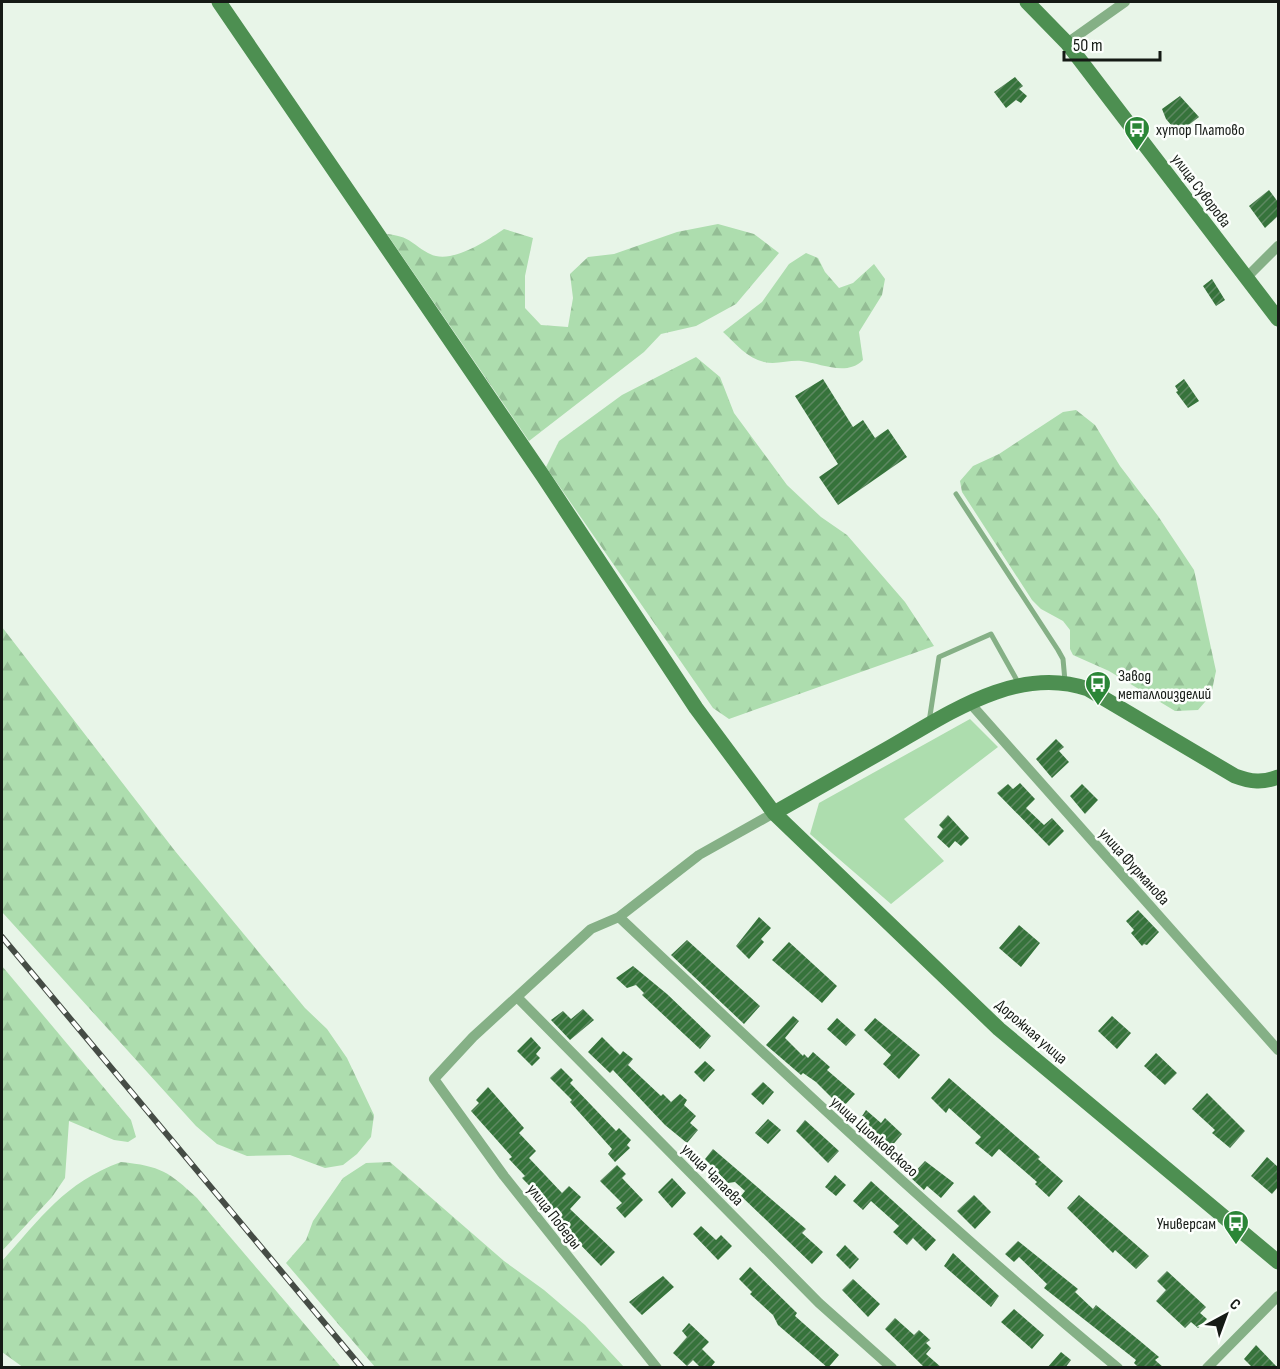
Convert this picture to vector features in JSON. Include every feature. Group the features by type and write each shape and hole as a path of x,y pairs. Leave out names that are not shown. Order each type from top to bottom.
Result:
{"main road":[{"name":"Дорожная улица","path":"219,2 543,476 696,708 774,813 999,1029 1278,1262"},
{"name":"улица Суворова","path":"1027,2 1067,44 1278,319"},
{"path":"774,813 969,702 1020,686 1065,683 1088,689 1235,776 1249,781 1278,777"}],"street":[{"path":"1067,44 1125,2"},
{"path":"1246,278 1278,246"},
{"name":"улица Фурманова","path":"969,702 1278,1050"},
{"path":"517,997 591,930 619,917 699,855 774,813"},
{"name":"улица Циолковского","path":"619,917 849,1133 1001,1271 1118,1368"},
{"name":"улица Победы","path":"517,997 434,1078 504,1176 657,1368"},
{"name":"улица Чапаева","path":"517,997 819,1303 892,1368"},
{"path":"1207,1368 1278,1296"}],"lane":[{"path":"956,494 1058,650 1065,670 1065,683"},
{"path":"928,725 939,657 991,634 1020,686"}],"green space":[{"path":"718,224 754,234 779,253 736,304 696,326 661,334 644,352 529,441 387,234 406,238 428,253 437,256 457,254 467,250 504,229 533,238 525,276 525,308 541,325 568,327 573,298 570,274 588,257 614,254 677,232"},
{"path":"806,253 818,258 825,272 839,288 853,283 874,264 885,279 882,295 859,332 863,360 849,368 833,368 801,361 764,362 747,354 723,332 762,302 789,264"},
{"path":"696,357 720,377 734,413 787,485 821,517 847,535 905,602 934,646 729,719 713,708 546,467 559,441 622,395"},
{"path":"1076,410 1095,425 1120,466 1158,516 1194,570 1216,671 1211,695 1198,710 1175,711 1109,671 1073,655 1070,649 1070,630 1063,621 1041,609 1032,600 962,492 960,481 973,466 999,454 1063,412"},
{"path":"2,627 175,851 305,1008 327,1029 347,1058 374,1115 371,1137 357,1154 343,1165 325,1168 290,1155 247,1156 217,1144 196,1126 2,912"},
{"path":"970,719 998,747 904,819 944,861 891,904 810,834 819,803"},
{"path":"2,966 131,1120 136,1137 128,1142 114,1140 69,1121 65,1178 52,1197 2,1251"},
{"path":"121,1162 155,1168 164,1172 197,1198 341,1367 24,1368 2,1352 2,1261 42,1216 69,1191 84,1180"},
{"path":"390,1162 504,1261 544,1290 585,1325 624,1367 375,1367 286,1263 306,1240 313,1221 343,1178 366,1163"}],"building":[{"path":"1015,77 1023,86 1019,89 1027,96 1021,103 1016,100 1006,108 994,92"},
{"path":"1180,96 1199,117 1178,133 1166,119 1162,109"},
{"path":"1269,190 1278,202 1278,216 1265,228 1249,206"},
{"path":"1212,279 1225,300 1216,306 1203,286"},
{"path":"823,379 853,427 863,420 875,438 888,429 907,457 838,505 819,477 838,464 795,396"},
{"path":"1184,379 1199,401 1188,408 1176,392 1178,391 1175,386"},
{"path":"1056,739 1064,747 1059,751 1069,762 1052,778 1036,759"},
{"path":"1020,783 1035,799 1026,808 1044,825 1052,818 1064,831 1049,846 997,793 1008,784 1013,789"},
{"path":"1082,784 1098,800 1085,814 1070,796"},
{"path":"948,815 969,838 961,846 955,841 949,848 937,837 943,829 939,825"},
{"path":"1138,910 1159,932 1147,945 1142,946 1131,933 1134,930 1126,921"},
{"path":"759,917 771,928 761,939 764,942 749,959 736,946"},
{"path":"1019,925 1040,943 1021,967 999,948"},
{"path":"687,940 760,1006 744,1024 671,955"},
{"path":"789,942 837,986 822,1003 772,960"},
{"path":"633,966 667,994 711,1036 700,1049 642,995 644,993 636,985 627,988 616,978"},
{"path":"583,1009 594,1020 570,1040 551,1020 563,1011 571,1019"},
{"path":"793,1016 799,1021 785,1038 803,1056 804,1054 808,1058 813,1052 830,1067 827,1070 855,1094 842,1108 816,1082 803,1073 801,1075 766,1045"},
{"path":"1112,1016 1131,1033 1117,1049 1098,1031"},
{"path":"837,1018 856,1035 846,1046 827,1029"},
{"path":"875,1018 920,1055 899,1079 883,1064 891,1055 864,1030"},
{"path":"531,1037 541,1048 536,1054 540,1058 532,1066 517,1051"},
{"path":"602,1037 620,1055 623,1051 633,1059 628,1065 661,1096 663,1094 671,1102 680,1094 687,1100 684,1105 696,1116 690,1123 698,1130 687,1143 665,1125 613,1070 610,1073 588,1052"},
{"path":"1156,1053 1177,1073 1165,1085 1144,1066"},
{"path":"705,1061 715,1070 704,1082 694,1072"},
{"path":"561,1068 573,1080 570,1083 616,1131 619,1128 631,1140 627,1145 630,1148 615,1162 608,1154 612,1149 570,1102 572,1100 550,1078"},
{"path":"949,1078 1040,1157 1038,1159 1063,1181 1049,1197 1035,1184 1037,1182 999,1149 992,1157 975,1143 981,1137 949,1108 946,1113 931,1098"},
{"path":"763,1082 774,1092 763,1105 751,1094"},
{"path":"488,1087 524,1128 519,1133 536,1151 529,1158 562,1193 569,1186 581,1197 570,1209 615,1252 601,1266 547,1210 550,1207 522,1178 525,1176 509,1159 512,1157 471,1111 479,1103 476,1100"},
{"path":"1207,1093 1245,1131 1230,1148 1212,1133 1215,1130 1192,1109"},
{"path":"866,1110 881,1123 885,1118 902,1134 885,1154 855,1127"},
{"path":"768,1119 781,1130 768,1144 755,1133"},
{"path":"805,1120 839,1151 828,1163 796,1131"},
{"path":"713,1149 806,1229 802,1233 823,1252 812,1264 741,1196 745,1191 735,1182 728,1183 705,1159"},
{"path":"1267,1157 1278,1167 1278,1187 1272,1194 1251,1176"},
{"path":"925,1161 954,1183 941,1198 927,1186 924,1190 910,1177"},
{"path":"617,1165 626,1174 622,1178 643,1200 625,1218 616,1208 622,1203 600,1181"},
{"path":"835,1175 846,1185 836,1196 825,1187"},
{"path":"672,1178 686,1193 672,1208 658,1192"},
{"path":"871,1181 936,1240 926,1251 913,1238 907,1245 893,1232 899,1226 871,1201 863,1210 853,1201"},
{"path":"974,1195 991,1212 975,1229 957,1211"},
{"path":"1079,1195 1149,1256 1136,1269 1115,1250 1113,1253 1067,1208"},
{"path":"701,1226 716,1240 721,1235 732,1246 718,1260 693,1234"},
{"path":"1018,1241 1078,1289 1075,1292 1093,1309 1096,1305 1159,1357 1155,1360 1164,1368 1139,1368 1134,1363 1136,1360 1044,1288 1047,1284 1019,1257 1014,1262 1005,1254"},
{"path":"845,1245 859,1259 850,1269 836,1255"},
{"path":"953,1253 999,1296 991,1307 944,1266"},
{"path":"750,1267 797,1313 795,1316 839,1355 828,1368 778,1325 773,1315 750,1294 752,1292 739,1279"},
{"path":"1167,1271 1206,1307 1200,1313 1207,1319 1198,1328 1191,1322 1185,1328 1156,1301 1166,1290 1157,1281"},
{"path":"663,1276 674,1287 642,1315 629,1302"},
{"path":"853,1279 880,1304 868,1317 842,1290"},
{"path":"1014,1309 1044,1335 1032,1349 1001,1322"},
{"path":"895,1318 914,1335 919,1330 930,1340 926,1343 931,1348 926,1354 942,1368 925,1368 885,1329"},
{"path":"689,1323 709,1342 702,1349 715,1362 710,1368 701,1368 693,1360 687,1366 673,1353 687,1337 682,1331"},
{"path":"1256,1345 1278,1368 1253,1368 1244,1359"},
{"path":"1061,1352 1071,1360 1065,1368 1047,1368"}],"railway":[{"path":"2,937 362,1368"}],"place":[{"name":"хутор Платово","path":"1137,152"},
{"name":"Завод металлоизделий","path":"1098,707"},
{"name":"Универсам","path":"1236,1246"}]}
